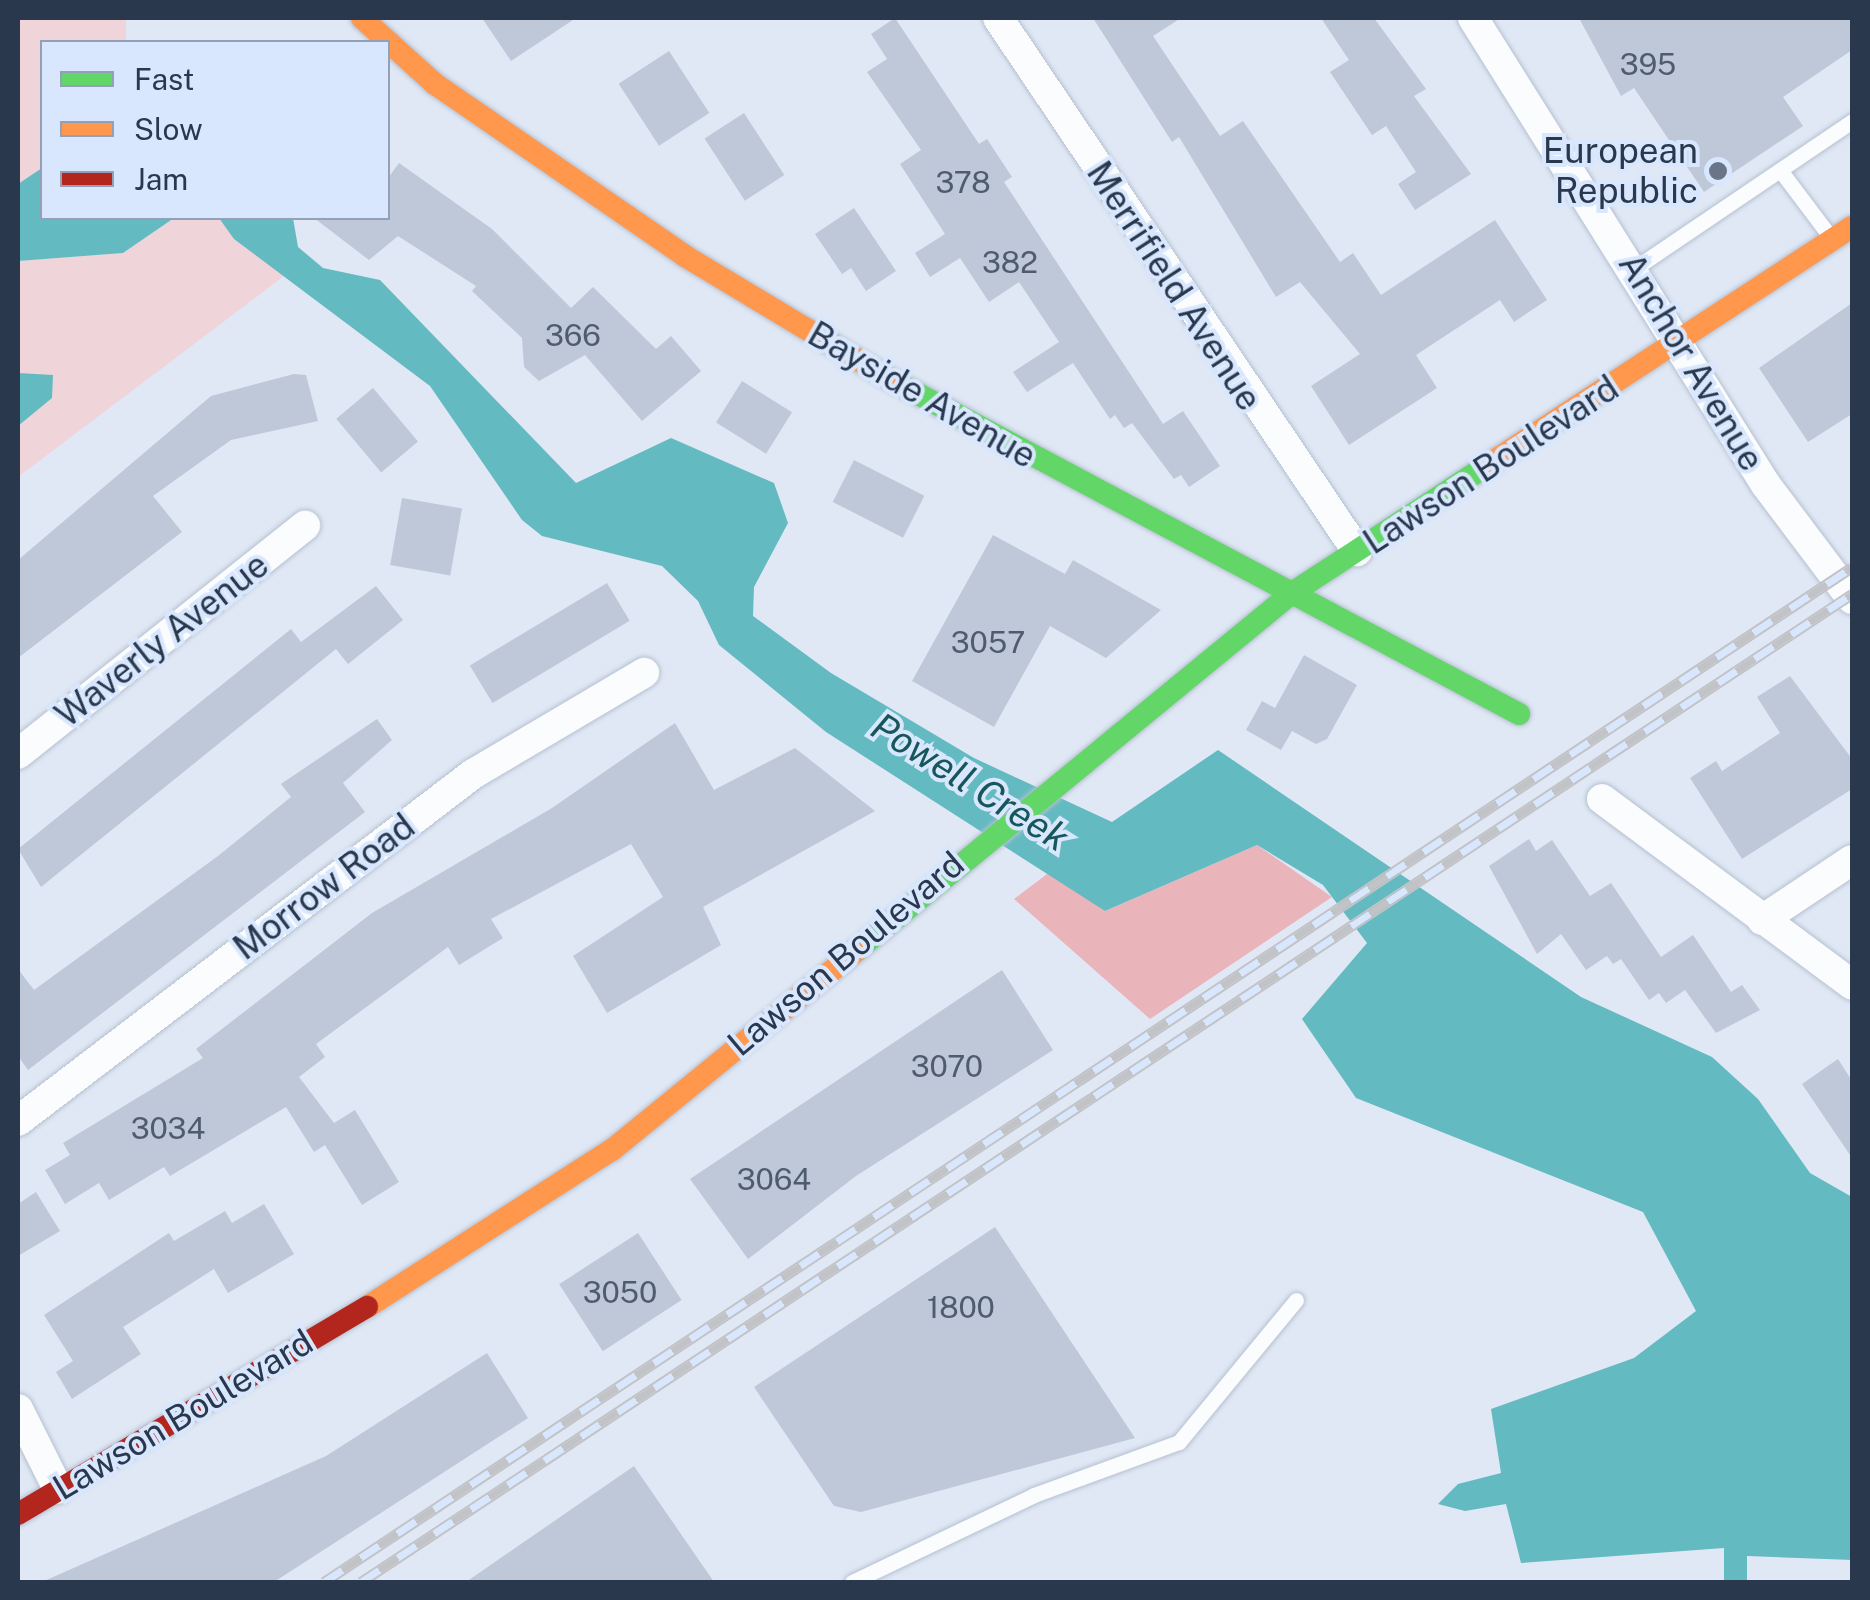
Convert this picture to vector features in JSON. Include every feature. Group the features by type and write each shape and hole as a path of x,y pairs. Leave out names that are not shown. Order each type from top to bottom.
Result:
{"main road":[{"name":"Bayside Avenue","path":"362,18 386,40"},
{"name":"Bayside Avenue","path":"390,43 435,84 685,256 937,407 1519,714"},
{"name":"Lawson Boulevard","path":"18,1514 477,1242 612,1150 968,852 1292,593 1842,234"}],"street":[{"name":"Merrifield Avenue","path":"998,18 1357,552"},
{"name":"Anchor Avenue","path":"1473,18 1635,268 1766,485 1852,599"},
{"name":"Waverly Avenue","path":"18,754 305,526"},
{"name":"Morrow Road","path":"18,1121 473,774 644,673"},
{"path":"1602,799 1852,985"},
{"path":"1762,920 1852,860"},
{"path":"18,1409 58,1489"}],"lane":[{"path":"1635,268 1780,170 1850,129"},
{"path":"1780,170 1842,234"},
{"path":"852,1582 1034,1495 1178,1442 1296,1300"}],"shaded area":[{"path":"18,18 126,18 126,40 40,40 40,169 18,184"},
{"path":"171,220 221,220 284,276 18,477 18,261 123,253"},
{"path":"1257,845 1332,897 1150,1019 1014,899 1051,871 1105,911"}],"water":[{"path":"40,169 40,220 171,220 123,253 18,261 18,184"},
{"name":"Powell Creek","path":"220,220 293,220 298,247 323,268 380,280 576,483 671,438 774,483 788,523 754,587 753,616 831,673 974,758 1112,822 1218,750 1581,997 1712,1057 1758,1099 1810,1173 1852,1197 1852,1560 1747,1556 1747,1582 1724,1582 1724,1548 1521,1563 1506,1504 1465,1511 1438,1504 1458,1484 1501,1473 1491,1409 1634,1358 1696,1311 1643,1212 1356,1098 1302,1019 1367,943 1323,885 1257,845 1105,911 826,732 719,645 698,601 662,566 542,536 522,520 430,386 234,239"},
{"path":"18,373 53,375 52,398 18,426"}],"building":[{"path":"482,18 576,18 511,61"},
{"path":"895,18 979,144 987,139 1012,177 1004,182 1163,424 1183,411 1220,466 1189,487 1181,475 1174,479 1132,423 1124,428 1115,415 1110,419 1073,363 1027,392 1013,372 1059,342 1019,282 989,302 960,258 930,277 915,253 945,234 900,164 921,150 867,72 887,59 871,34"},
{"path":"1093,18 1181,18 1153,36 1220,136 1243,121 1340,262 1353,253 1381,295 1495,220 1547,300 1514,322 1500,300 1416,355 1437,388 1349,445 1311,386 1360,354 1300,282 1276,297 1179,137 1172,142"},
{"path":"1321,18 1374,18 1426,89 1414,96 1471,174 1415,210 1398,184 1416,172 1386,126 1372,135 1330,72 1349,60"},
{"path":"1579,18 1852,18 1852,50 1783,97 1803,126 1704,192 1634,88 1621,96"},
{"path":"669,51 709,113 659,146 619,84"},
{"path":"744,113 784,175 745,201 705,139"},
{"path":"399,163 492,229 571,308 593,287 656,349 671,336 701,371 642,421 585,355 539,381 524,367 522,338 472,291 476,286 398,236 369,260 317,220 390,220 390,175"},
{"path":"854,208 896,271 866,291 851,268 842,274 815,234"},
{"path":"1852,303 1852,414 1808,442 1759,368"},
{"path":"294,374 306,375 318,421 231,440 153,496 182,532 18,658 18,560 211,396"},
{"path":"742,381 792,412 766,454 716,423"},
{"path":"373,388 418,442 381,472 336,419"},
{"path":"854,460 924,496 903,538 833,502"},
{"path":"402,498 462,509 450,576 390,565"},
{"path":"993,535 1065,574 1073,560 1161,610 1106,658 1050,626 994,727 912,681"},
{"path":"607,583 630,621 493,703 470,665"},
{"path":"376,586 403,620 348,664 336,649 41,887 18,849 291,629 301,642"},
{"path":"1304,655 1357,685 1327,739 1316,744 1292,731 1281,750 1246,730 1262,701 1275,708"},
{"path":"1790,676 1852,759 1852,789 1742,859 1690,778 1716,761 1722,771 1780,733 1757,697"},
{"path":"377,719 392,740 343,783 365,812 28,1070 18,1056 18,969 34,990 218,856 291,797 281,784"},
{"path":"675,723 714,790 795,748 875,811 703,907 721,945 607,1013 573,956 663,897 631,844 491,919 503,938 459,965 448,947 316,1044 325,1057 299,1077 334,1123 355,1110 399,1182 362,1205 325,1145 314,1152 286,1107 170,1176 164,1167 109,1200 99,1183 65,1204 45,1170 70,1155 63,1143 203,1058 196,1049 372,913 552,808"},
{"path":"1529,839 1536,851 1552,840 1590,896 1611,883 1661,957 1693,935 1731,992 1742,985 1760,1010 1716,1033 1685,990 1666,1003 1659,993 1649,1000 1621,959 1613,964 1607,956 1586,970 1561,934 1537,954 1489,866"},
{"path":"1002,970 1053,1050 856,1176 748,1259 690,1179"},
{"path":"1838,1059 1852,1081 1852,1158 1802,1084"},
{"path":"36,1192 60,1231 18,1256 18,1204"},
{"path":"264,1204 294,1254 228,1293 214,1269 123,1327 141,1354 72,1399 56,1372 73,1361 44,1315 169,1233 174,1241 225,1211 232,1223"},
{"path":"995,1227 1135,1438 861,1512 834,1506 754,1387"},
{"path":"638,1233 682,1300 603,1351 559,1284"},
{"path":"487,1353 528,1418 274,1582 42,1582 326,1456"},
{"path":"634,1466 714,1582 466,1582"}],"railway":[{"path":"324,1582 1852,567"},
{"path":"361,1582 1852,594"}],"traffic: fast":[{"path":"888,378 1519,714"},
{"path":"856,951 1292,593 1491,463"}],"traffic: slow":[{"path":"362,18 386,40"},
{"path":"390,43 435,84 685,256 888,378"},
{"path":"1491,463 1852,227"},
{"path":"367,1307 612,1150 856,951"}],"traffic: jam":[{"path":"18,1514 367,1307"}],"place":[{"name":"European Republic","path":"1718,171"}]}
